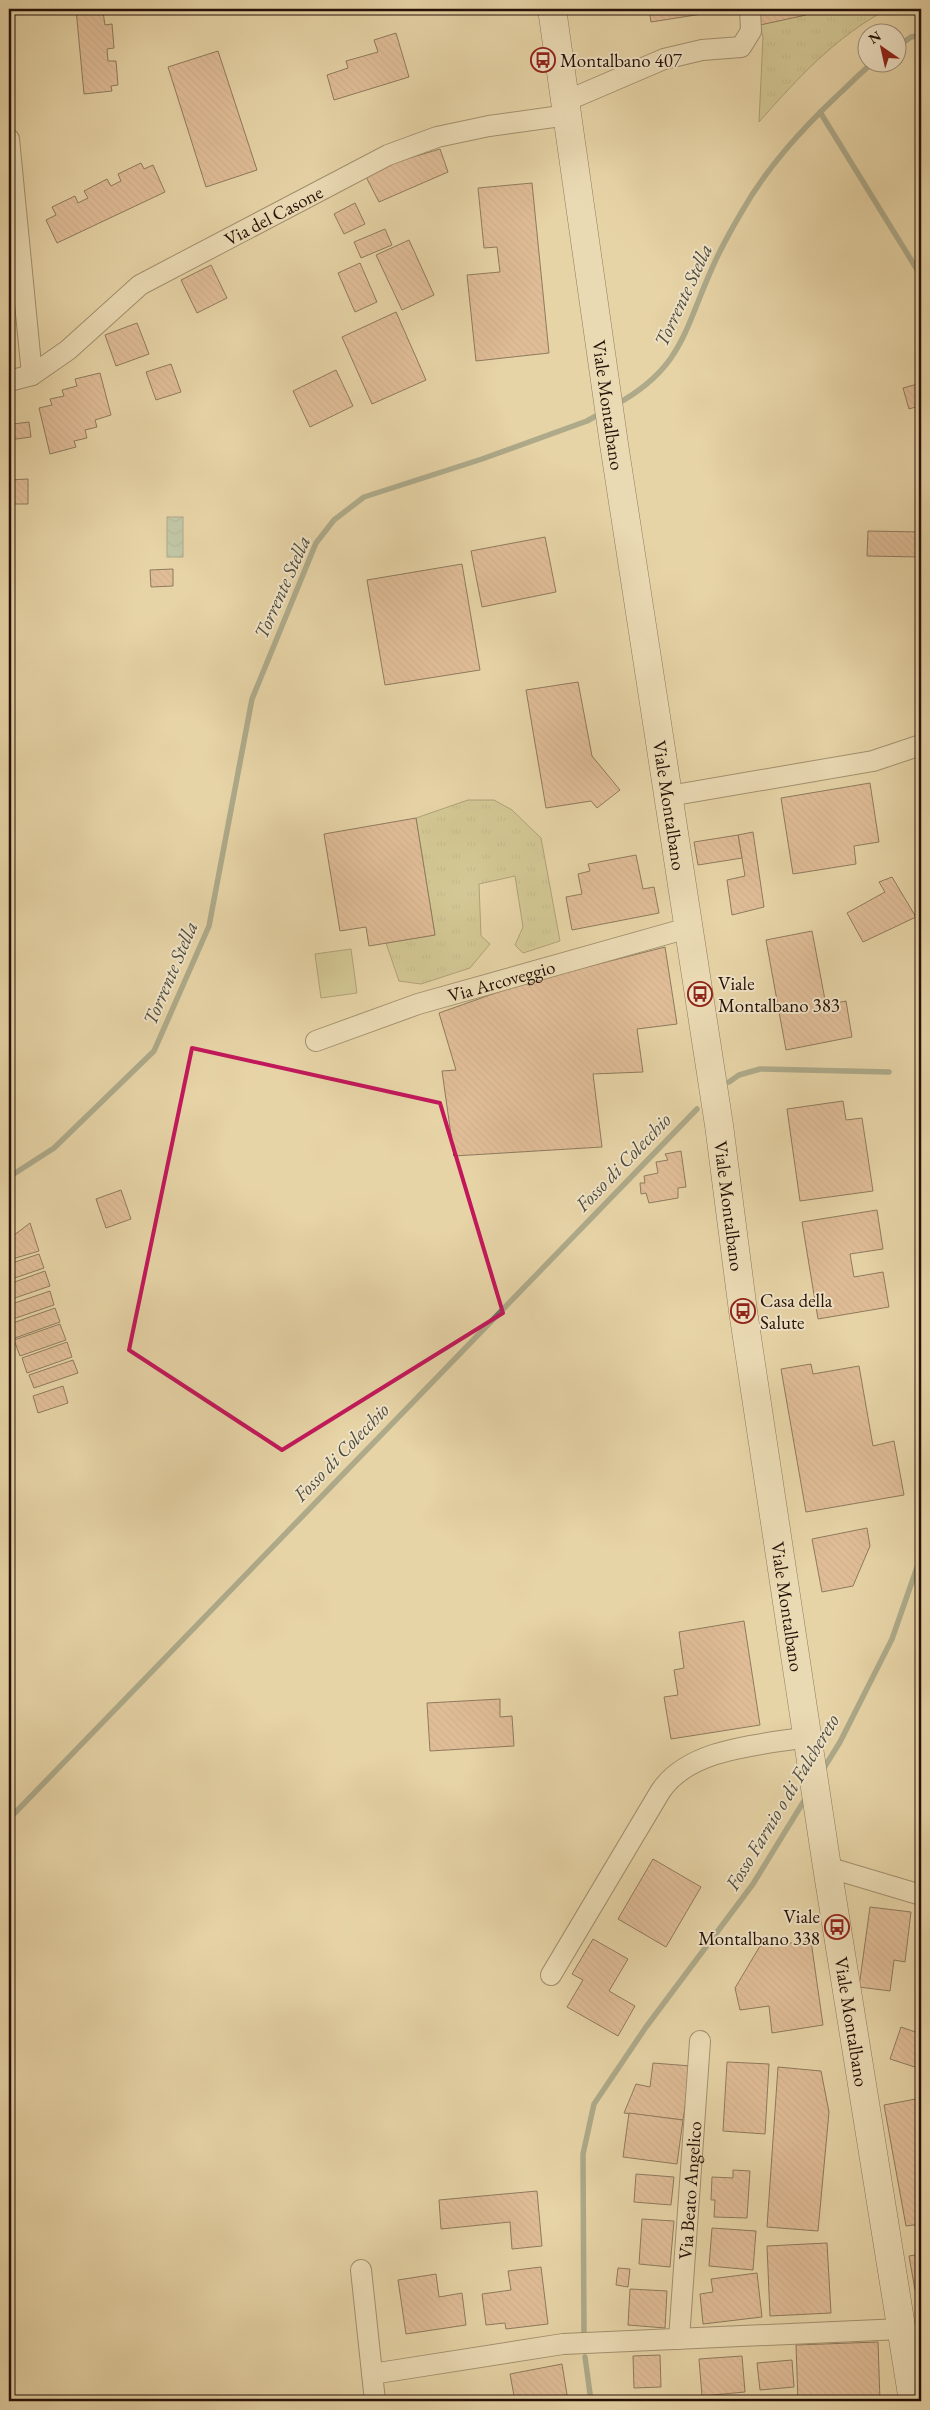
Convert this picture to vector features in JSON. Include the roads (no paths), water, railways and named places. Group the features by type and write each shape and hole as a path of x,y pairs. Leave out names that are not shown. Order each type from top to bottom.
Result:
{"main road":[{"name":"Viale Montalbano","path":"552,9 614,444 719,1124 743,1311 828,1867 913,2401"}],"street":[{"name":"Via del Casone","path":"9,381 32,375 68,350 140,285 388,155 437,137 567,108 664,59 702,50 740,47 751,31 750,9"},
{"path":"9,139 32,375"},
{"path":"669,796 874,760 921,745"},
{"name":"Via Arcoveggio","path":"316,1041 418,1004 688,928"},
{"path":"552,1975 660,1792 673,1776 692,1762 708,1756 809,1745"},
{"path":"828,1867 921,1895"},
{"name":"Via Beato Angelico","path":"679,2339 700,2041"},
{"path":"361,2270 375,2401"},
{"path":"372,2374 535,2348 679,2339 901,2329"}],"water":[{"path":"167,517 183,517 183,557 167,557"}],"waterway":[{"name":"Torrente Stella","path":"908,39 921,35"},
{"name":"Torrente Stella","path":"615,405 638,391 655,377 668,362 679,346 726,239 751,196 786,149 812,120 863,72"},
{"name":"Fosso Farnio o di Falchereto","path":"820,112 921,276"},
{"name":"Torrente Stella","path":"9,1177 54,1148 154,1051 209,926 252,699 316,543 334,520 364,497 482,459 587,421 603,412"},
{"name":"Fosso di Colecchio","path":"729,1082 739,1075 760,1069 889,1072"},
{"name":"Fosso di Colecchio","path":"9,1819 697,1109"},
{"name":"Fosso Farnio o di Falchereto","path":"822,1771 840,1742 892,1639 921,1556"},
{"name":"Fosso Farnio o di Falchereto","path":"584,2331 583,2154 594,2104 646,2027 753,1884 807,1796"},
{"name":"Fosso Farnio o di Falchereto","path":"585,2357 591,2401"}],"place":[{"name":"Montalbano 407","path":"543,60"},
{"name":"Viale Montalbano 383","path":"700,994"},
{"name":"Casa della Salute","path":"743,1311"},
{"name":"Viale Montalbano 338","path":"837,1927"}]}
